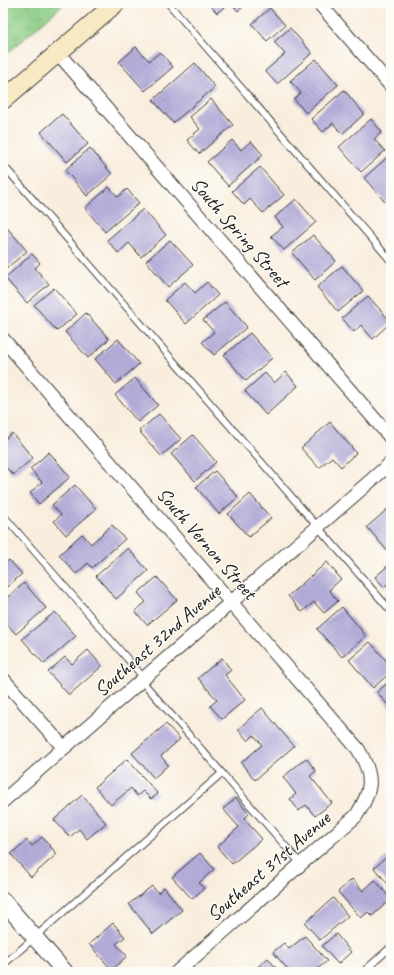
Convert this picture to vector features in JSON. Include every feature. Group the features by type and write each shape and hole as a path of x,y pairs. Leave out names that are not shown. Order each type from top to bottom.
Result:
{"main road":[{"path":"3,100 116,3"}],"street":[{"path":"319,3 391,86"},
{"name":"South Spring Street","path":"58,53 391,438"},
{"name":"South Vernon Street","path":"3,339 358,749 367,764 370,781"},
{"name":"Southeast 32nd Avenue","path":"3,801 391,463"},
{"path":"3,680 64,748"},
{"name":"Southeast 31st Avenue","path":"177,972 356,816 366,800 370,781"},
{"path":"3,901 65,972"}],"lane":[{"path":"168,3 391,261"},
{"path":"3,165 391,611"},
{"path":"3,515 301,864"},
{"path":"3,965 222,773"},
{"path":"363,972 391,947"}],"green space":[{"path":"3,3 65,3 3,57"}],"building":[{"path":"208,3 229,3 217,13"},
{"path":"231,3 247,3 238,11"},
{"path":"270,8 285,25 267,41 252,24"},
{"path":"290,28 312,53 277,84 265,71 285,54 274,42"},
{"path":"136,47 149,61 160,52 173,67 145,91 119,62"},
{"path":"316,59 338,85 306,113 294,99 301,93 290,81"},
{"path":"195,63 215,87 173,123 153,100"},
{"path":"344,90 364,114 342,134 333,123 323,132 311,119"},
{"path":"211,99 233,125 199,154 187,140 200,129 190,117"},
{"path":"62,114 88,144 67,162 41,132"},
{"path":"371,119 382,132 374,139 385,151 361,172 339,147"},
{"path":"232,140 241,150 251,141 263,155 228,186 207,162"},
{"path":"90,148 112,174 87,196 65,170"},
{"path":"391,154 391,199 386,203 364,178"},
{"path":"260,167 284,195 263,213 250,199 244,205 232,191"},
{"path":"109,187 118,197 127,189 139,203 105,232 85,208"},
{"path":"296,199 316,222 284,250 271,236 283,227 275,217"},
{"path":"143,209 166,235 141,257 129,243 118,253 107,240"},
{"path":"3,223 27,251 6,269 3,265"},
{"path":"313,235 336,261 315,280 292,253"},
{"path":"170,240 193,265 168,287 146,261"},
{"path":"32,254 40,263 35,268 49,284 27,303 5,278"},
{"path":"342,266 363,291 338,312 317,287"},
{"path":"185,282 195,293 207,282 218,295 186,324 165,300"},
{"path":"54,288 77,314 57,331 34,305"},
{"path":"368,296 391,322 373,339 361,325 354,332 342,318"},
{"path":"225,302 247,327 214,355 202,342 214,332 203,320"},
{"path":"86,313 109,339 88,358 65,332"},
{"path":"250,333 272,358 246,381 224,355"},
{"path":"118,339 139,364 116,384 95,359"},
{"path":"286,372 298,386 266,415 245,391 265,373 274,383"},
{"path":"135,378 158,405 138,422 115,395"},
{"path":"159,414 181,439 161,456 139,431"},
{"path":"330,422 356,453 341,467 332,457 319,468 301,448"},
{"path":"12,433 33,458 13,475 3,464 3,441"},
{"path":"193,435 216,462 195,481 171,454"},
{"path":"49,452 70,477 39,504 30,493 42,482 30,469"},
{"path":"215,471 238,497 219,514 196,487"},
{"path":"75,485 96,509 66,535 54,521 61,515 52,505"},
{"path":"250,494 271,518 249,537 228,514"},
{"path":"391,506 391,553 390,554 367,527"},
{"path":"112,525 125,539 92,568 88,563 76,574 59,555 82,534 91,544"},
{"path":"128,548 148,571 116,599 96,576"},
{"path":"9,560 22,574 3,590 3,565"},
{"path":"327,562 341,579 329,590 338,601 324,613 314,602 302,612 288,596"},
{"path":"391,563 391,581 384,587 375,577"},
{"path":"157,577 177,600 147,625 135,611 146,602 138,593"},
{"path":"24,583 46,608 16,634 3,620 3,601"},
{"path":"342,607 366,636 342,657 317,629"},
{"path":"55,612 76,636 44,664 22,639"},
{"path":"370,642 391,666 391,672 373,688 349,660"},
{"path":"88,650 102,666 69,695 48,672 65,657 72,664"},
{"path":"222,658 231,670 225,675 245,700 222,719 210,706 217,700 198,678"},
{"path":"391,680 391,709 377,692"},
{"path":"262,708 294,746 255,780 241,763 262,745 254,735 248,741 238,729"},
{"path":"166,724 180,739 161,756 168,765 154,778 132,753"},
{"path":"306,758 316,771 310,776 332,803 315,816 306,805 299,811 290,799 296,794 283,777"},
{"path":"127,759 158,794 151,799 143,791 137,796 131,788 111,805 95,787"},
{"path":"82,795 106,823 87,839 79,829 70,837 54,820"},
{"path":"236,798 249,814 244,819 262,839 232,864 217,847 239,827 223,809"},
{"path":"42,837 57,854 31,877 11,854 27,840 32,846"},
{"path":"200,853 214,869 199,883 204,888 192,899 172,877"},
{"path":"391,853 391,881 388,884 374,868"},
{"path":"352,879 363,891 375,880 391,899 372,916 368,912 361,918 338,892"},
{"path":"152,886 158,893 164,887 182,910 153,934 129,904"},
{"path":"333,898 348,916 320,940 305,923"},
{"path":"113,923 125,937 116,944 127,956 112,970 89,944"},
{"path":"336,934 351,952 338,964 322,946"},
{"path":"305,936 327,961 315,971 316,972 290,972 273,952 284,943 289,949"},
{"path":"268,958 279,972 252,972"}]}
